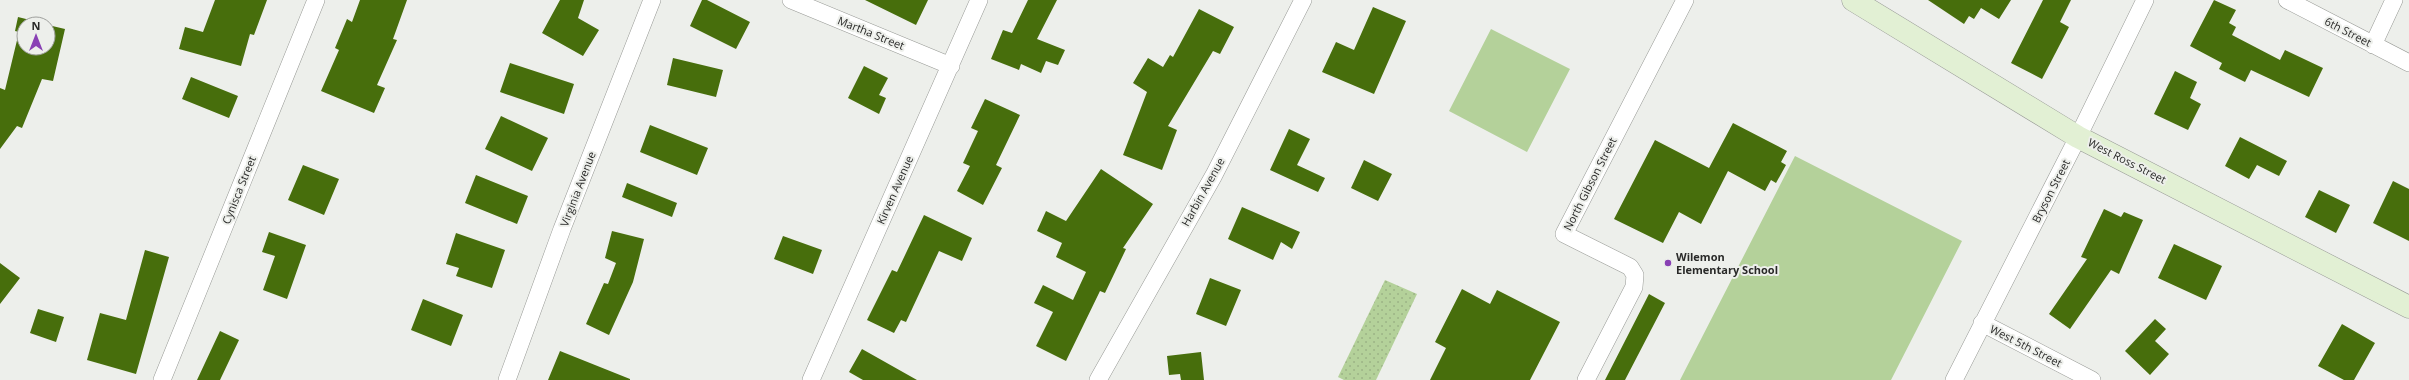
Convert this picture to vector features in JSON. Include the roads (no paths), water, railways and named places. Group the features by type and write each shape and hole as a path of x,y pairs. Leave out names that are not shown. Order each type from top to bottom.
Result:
{"street":[{"name":"Cynisca Street","path":"162,380 316,0"},
{"name":"Virginia Avenue","path":"507,380 565,222 652,0"},
{"name":"Martha Street","path":"792,0 951,66"},
{"name":"Kirven Avenue","path":"811,380 979,0"},
{"name":"Harbin Avenue","path":"1098,380 1214,175 1303,0"},
{"name":"North Gibson Street","path":"1586,380 1634,287 1635,275 1630,267 1564,234 1685,0"},
{"name":"West Ross Street","path":"1853,0 2078,136 2409,307"},
{"name":"Bryson Street","path":"1954,380 2078,136 2145,0"},
{"name":"6th Street","path":"2287,0 2409,63"},
{"path":"2373,44 2394,0"},
{"name":"West 5th Street","path":"1982,323 2092,380"}],"place":[{"name":"Wilemon Elementary School","path":"1668,263"}]}
